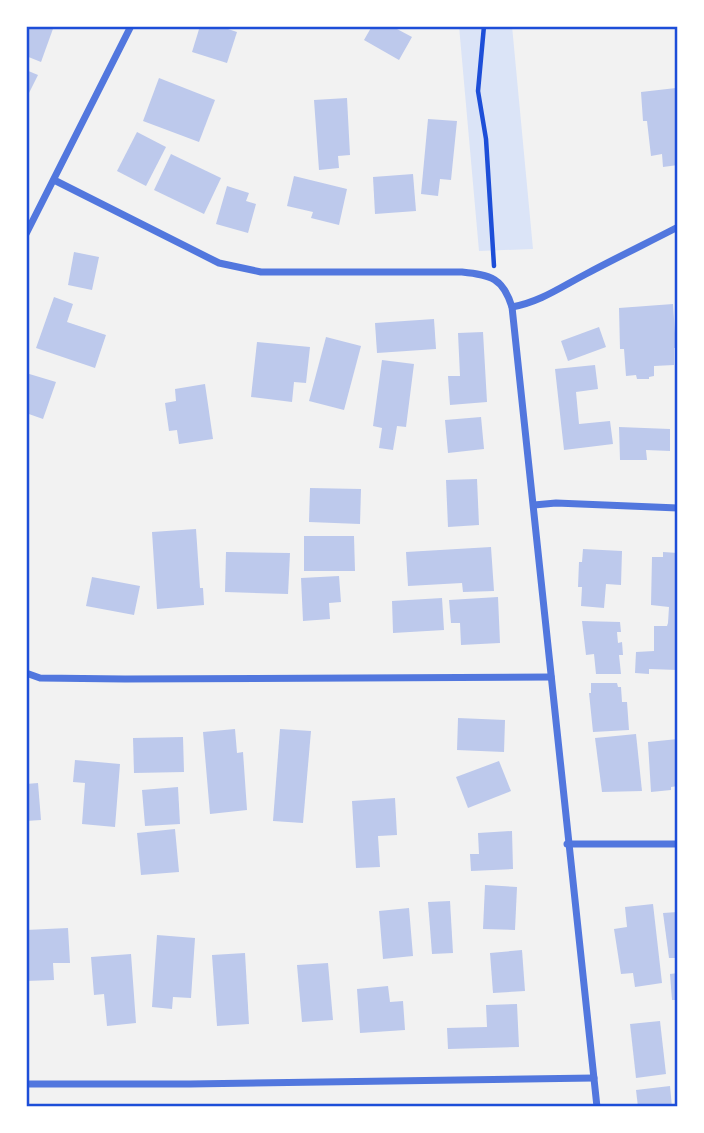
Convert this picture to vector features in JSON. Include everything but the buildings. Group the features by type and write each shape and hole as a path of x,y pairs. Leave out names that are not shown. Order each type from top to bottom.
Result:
{"street":[{"path":"26,234 131,26"},
{"path":"54,180 219,263 261,272 462,272 494,279 507,290 512,307 534,505 567,844 597,1107"},
{"path":"512,307 531,304 550,295 678,227"},
{"path":"534,505 556,503 678,508"},
{"path":"26,673 40,678 125,679 551,677"},
{"path":"567,844 678,844"},
{"path":"26,1084 594,1078"}],"path":[{"path":"484,26 478,91 486,139 494,279"}],"shaded area":[{"path":"459,26 512,26 533,249 479,251"}]}
